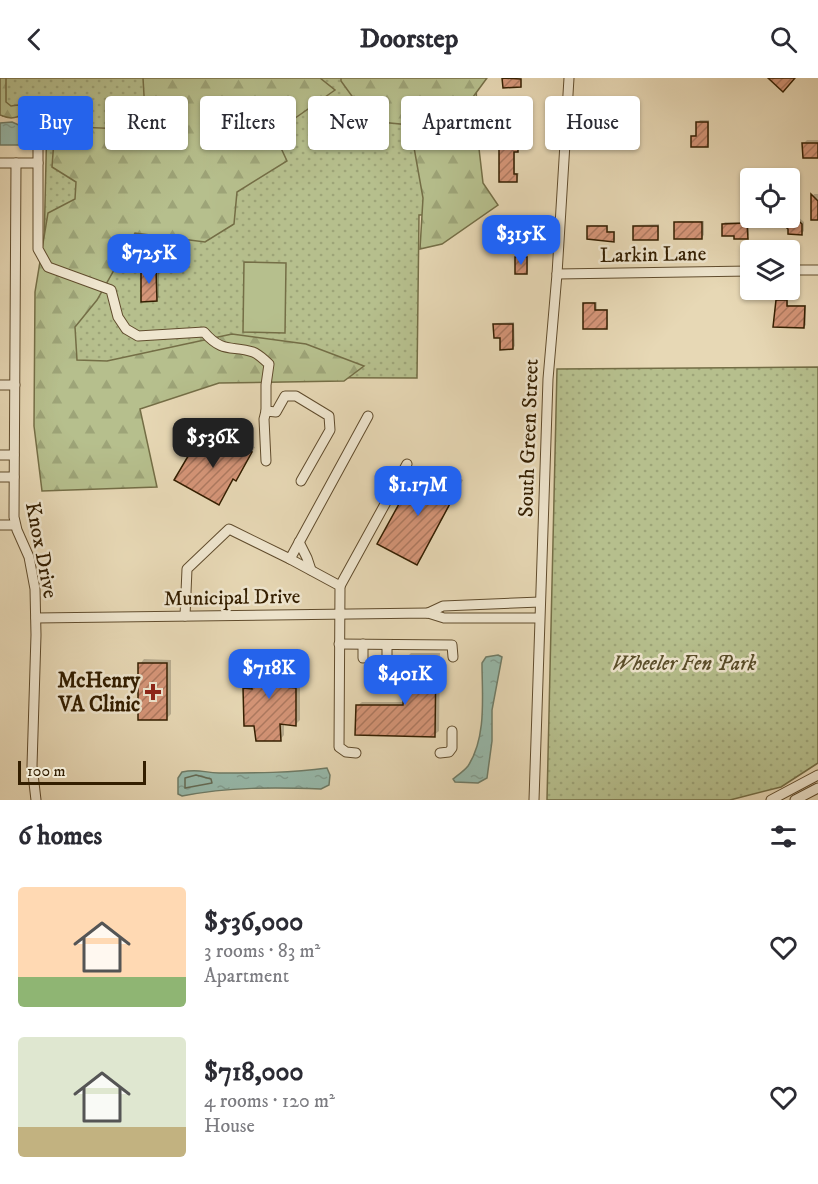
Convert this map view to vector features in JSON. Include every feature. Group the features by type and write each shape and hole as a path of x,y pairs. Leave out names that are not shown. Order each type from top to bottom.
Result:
{"street":[{"name":"South Green Street","path":"534,800 548,379 569,78"},
{"path":"38,150 38,249 48,267 111,290 118,318 126,329 138,336 204,332 209,338 227,349 255,352 269,364 264,419 266,461"},
{"path":"0,163 38,163"},
{"name":"Knox Drive","path":"16,163 15,525 27,552 35,589 32,766 36,800"},
{"path":"800,270 818,270"},
{"name":"Larkin Lane","path":"557,274 740,271"},
{"path":"0,385 15,385"},
{"path":"266,411 276,412 285,396 296,396 329,416 330,430 301,481"},
{"path":"290,559 369,416"},
{"path":"0,454 14,455"},
{"path":"356,753 346,752 339,747 340,586 407,464"},
{"path":"0,477 14,477"},
{"path":"0,525 15,525"},
{"path":"185,616 187,569 229,529 340,586"},
{"path":"299,542 310,570"},
{"name":"Municipal Drive","path":"428,613 443,606 540,602"},
{"name":"Municipal Drive","path":"36,618 428,613 444,618 539,618"},
{"path":"339,644 452,645 453,657"},
{"path":"363,644 363,658"},
{"path":"387,645 387,658"},
{"path":"441,753 450,752 452,731"},
{"path":"771,800 818,775"},
{"path":"795,800 818,788"}],"green space":[{"path":"0,78 6,78 6,102 11,106 18,105 18,116 8,118 0,115"},
{"path":"2,78 476,78 476,96 401,96 401,150 478,150 479,214 419,215 417,378 41,377 46,150 93,150 93,96 18,96 18,117 3,116"},
{"path":"143,78 320,78 335,90 326,96 308,96 308,109 296,117 296,96 200,96 200,150 282,150 287,161 237,192 234,224 205,242 135,233 97,300 75,327 77,360 107,361 232,334 306,344 364,366 344,381 219,383 140,409 157,487 42,491 34,426 35,292 48,213 75,199 76,182 52,167 53,150 93,150 93,128 105,128 105,150 188,150 188,96 144,96"},
{"path":"341,78 487,78 474,96 401,96 401,124 389,123 389,96 352,96"},
{"path":"414,150 479,150 483,183 498,205 442,244 420,249 423,198"},
{"path":"244,262 286,263 285,333 243,332"},
{"name":"Wheeler Fen Park","path":"818,367 818,763 781,787 730,800 547,800 557,369"}],"water":[{"path":"12,122 18,125 18,145 0,145 0,123"},
{"path":"498,655 502,657 492,710 492,741 487,778 478,783 455,782 453,779 468,766 474,755 481,729 482,663 486,657"},
{"path":"327,768 330,775 329,785 321,789 252,788 182,796 178,794 178,778 182,772 260,773"}],"building":[{"path":"502,78 521,79 521,87 503,88"},
{"path":"768,78 795,78 783,92"},
{"path":"696,122 708,122 708,147 691,147 691,136 696,136"},
{"path":"802,143 818,143 818,158 803,158"},
{"path":"499,150 518,150 514,152 514,174 517,174 517,182 499,182"},
{"path":"811,194 818,201 818,220 811,220"},
{"path":"674,222 702,222 702,239 674,239"},
{"path":"800,222 802,235 788,234 788,229 800,228"},
{"path":"740,223 740,228 747,228 748,239 722,236 722,224"},
{"path":"587,226 607,226 607,232 614,232 614,242 587,239"},
{"path":"633,226 658,226 658,240 633,240"},
{"path":"515,257 527,257 527,274 515,274"},
{"path":"141,269 156,269 157,301 141,302"},
{"path":"776,300 787,300 787,306 805,306 804,328 773,327"},
{"path":"583,303 595,303 595,310 607,310 607,329 583,329"},
{"path":"493,324 513,324 513,349 500,350 500,338 494,338"},
{"path":"208,439 252,452 236,481 233,479 219,505 174,480 194,446 200,450"},
{"path":"416,473 433,483 438,473 460,485 417,565 377,544"},
{"path":"283,656 285,687 296,688 296,726 280,724 281,741 256,741 254,726 244,726 243,688 252,689 252,657"},
{"path":"405,657 436,657 435,737 355,735 356,705 403,705"},
{"name":"McHenry VA Clinic","path":"138,663 167,663 167,720 138,720"}],"place":[{"name":"McHenry VA Clinic","path":"153,692"}]}
